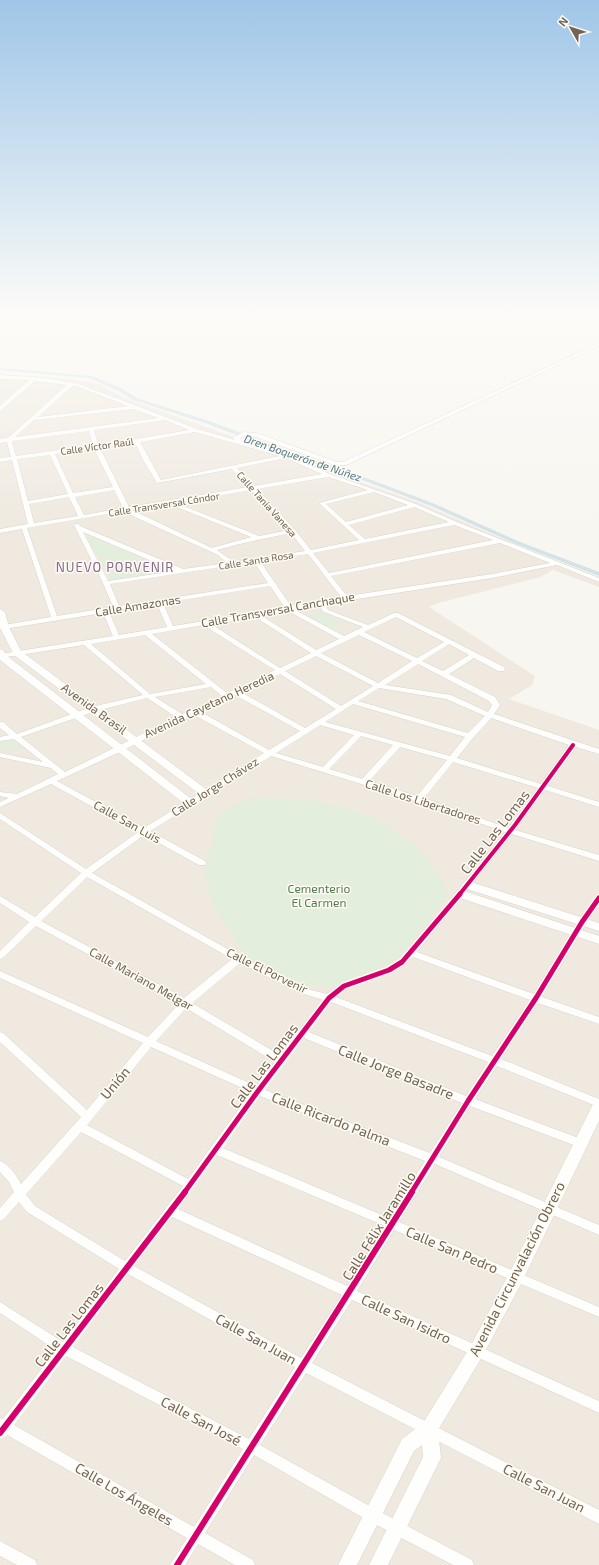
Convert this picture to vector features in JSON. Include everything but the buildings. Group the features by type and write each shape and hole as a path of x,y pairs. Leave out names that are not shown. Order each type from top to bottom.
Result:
{"street":[{"path":"0,409 28,384"},
{"path":"66,384 77,385 194,430 285,456 328,476 374,490 414,505 556,564 599,580"},
{"path":"242,443 236,438 240,435 257,434 336,464 344,464 514,384"},
{"path":"9,440 31,428 70,385"},
{"path":"0,441 9,440 31,428 134,407"},
{"path":"31,428 91,429 166,418"},
{"path":"91,429 96,446 127,510 225,557 233,564"},
{"name":"Calle Víctor Raúl","path":"0,460 194,430"},
{"path":"9,440 32,526"},
{"path":"137,440 146,460 159,482 285,456"},
{"path":"51,452 82,518"},
{"name":"Calle Tania Vanesa","path":"233,467 293,532 345,598"},
{"name":"Calle Transversal Cóndor","path":"0,532 328,476"},
{"path":"25,503 116,488"},
{"path":"363,541 322,502 374,490"},
{"path":"171,502 176,506 216,520 258,538"},
{"path":"345,524 414,505"},
{"path":"73,519 106,583 117,609"},
{"name":"Calle Santa Rosa","path":"106,583 309,552 455,523"},
{"path":"24,527 55,619"},
{"path":"78,527 181,572"},
{"path":"211,550 258,538 293,532"},
{"path":"327,575 501,541"},
{"path":"256,560 289,609 344,639"},
{"name":"Calle Transversal Canchaque","path":"0,655 86,643 256,615 345,598 492,576 556,564"},
{"name":"Calle Amazonas","path":"4,627 271,584"},
{"path":"159,602 171,629"},
{"path":"321,603 322,607 326,611 368,627"},
{"path":"105,611 117,637"},
{"name":"Avenida Brasil","path":"0,612 4,627 17,653 136,740 206,794"},
{"name":"Avenida Cayetano Heredia","path":"0,805 16,796 120,749 181,717 195,712 226,696 280,672 396,614 448,642"},
{"path":"256,615 316,653 379,686 448,697 490,715 574,745 599,752"},
{"path":"204,623 341,709"},
{"path":"358,632 492,699 496,705 490,715 470,736 419,799"},
{"path":"147,633 226,696"},
{"path":"448,642 501,670"},
{"name":"Calle Jorge Chávez","path":"0,956 86,873 143,832 448,642"},
{"path":"86,643 148,696 181,717"},
{"name":"Avenida Brasil","path":"0,655 190,803"},
{"path":"444,674 474,656"},
{"path":"0,739 16,736 94,709 148,696 212,685"},
{"path":"235,692 306,731"},
{"path":"353,702 470,736"},
{"name":"Calle Los Libertadores","path":"195,712 269,753 419,799 510,831 599,858"},
{"path":"320,723 452,759 599,805"},
{"path":"0,724 64,775"},
{"path":"324,770 358,734"},
{"path":"364,782 397,744"},
{"name":"Calle Las Lomas","path":"2,1428 127,1268 216,1150 258,1091 330,998 344,986 389,970 402,962 411,953 465,889 544,787 574,745"},
{"path":"0,755 52,766"},
{"name":"Calle San Luis","path":"51,781 202,864"},
{"path":"0,794 16,796"},
{"name":"Calle El Porvenir","path":"0,815 86,873 239,959 304,991 330,998 495,1061 599,1103"},
{"path":"465,889 599,927"},
{"path":"465,889 575,933 599,940"},
{"name":"Calle Félix Jaramillo","path":"177,1565 350,1292 468,1101 536,998 575,933 599,898"},
{"name":"Calle Mariano Melgar","path":"0,899 35,922 185,1003 281,1061"},
{"path":"411,953 599,1021"},
{"name":"Unión","path":"0,1216 80,1126 149,1042 185,1003 239,959"},
{"name":"Calle Ricardo Palma","path":"0,974 258,1091 433,1159 548,1210 599,1230"},
{"name":"Calle Jorge Basadre","path":"302,1033 468,1101 580,1143"},
{"path":"0,1036 87,1116"},
{"name":"Avenida Circunvalación Obrero","path":"346,1565 408,1445 429,1429 476,1352 516,1277 599,1106"},
{"path":"80,1126 190,1185"},
{"name":"Calle San Pedro","path":"216,1150 599,1312"},
{"name":"Calle San Juan","path":"0,1165 13,1179 20,1193 31,1209 127,1268 303,1365 599,1517"},
{"name":"Calle San Isidro","path":"170,1211 599,1407"},
{"name":"Calle San José","path":"0,1307 64,1349 251,1447 372,1515 467,1565"},
{"name":"Calle Los Ángeles","path":"2,1428 248,1565"},
{"path":"378,1565 432,1458 429,1429"},
{"path":"0,1548 30,1565"}],"shaded area":[{"path":"0,384 99,384 122,397 420,503 505,540 599,577 599,587 553,570 541,577 438,603 429,607 535,676 532,685 509,699 599,730 599,1565 0,1565"}],"green space":[{"path":"86,536 90,536 174,572 112,581"},
{"path":"320,611 343,623 331,629 308,617"},
{"path":"12,740 26,750 0,749 0,741"},
{"name":"Cementerio El Carmen","path":"250,797 315,800 374,817 414,845 430,863 444,884 447,896 398,960 387,966 326,989 325,986 309,985 306,989 249,960 212,903 204,873 219,813"}],"waterway":[{"name":"Dren Boquerón de Núñez","path":"107,384 121,390 135,399 210,423 433,505 518,543 599,574"}],"cycle path":[{"path":"0,1433 190,1185 258,1091 329,998 344,986 389,970 402,962 411,953 495,851 573,745"},
{"path":"177,1565 350,1292 468,1101 536,998 582,922 599,898"}],"district":[{"name":"NUEVO PORVENIR","path":"115,567"}]}
